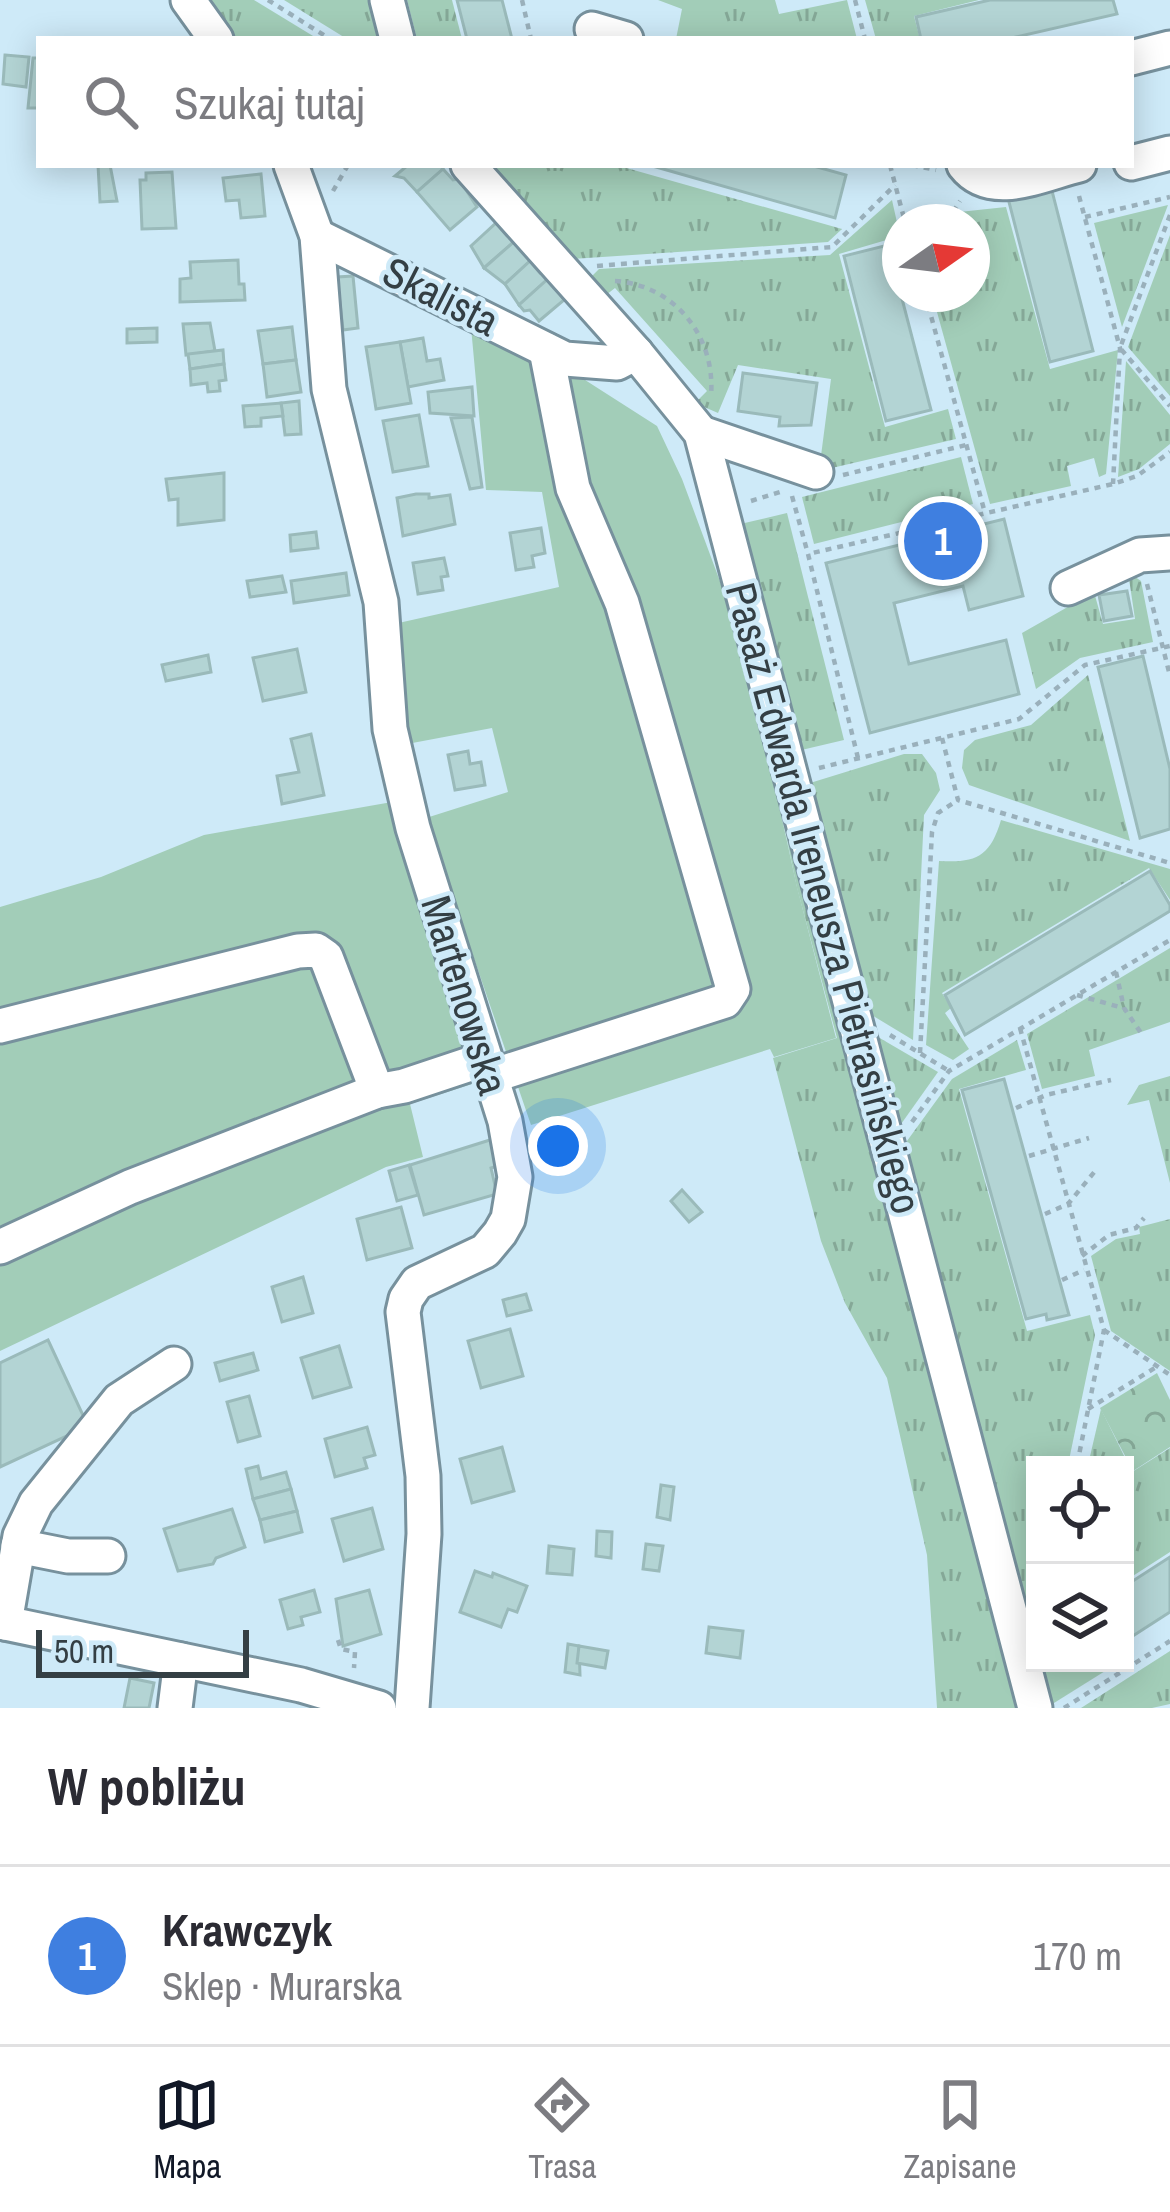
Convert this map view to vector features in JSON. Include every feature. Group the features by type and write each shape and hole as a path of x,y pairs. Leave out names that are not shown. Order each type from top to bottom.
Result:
{"street":[{"path":"188,0 214,36"},
{"path":"387,0 396,36"},
{"path":"592,29 616,36"},
{"path":"1134,57 1170,48"},
{"path":"1134,162 1170,153"},
{"path":"292,168 317,236"},
{"name":"Pasaż Edwarda Ireneusza Pietrasińskiego","path":"471,168 701,433 1035,1708"},
{"path":"966,168 974,178 1000,184 1070,168"},
{"name":"Skalista","path":"317,236 565,359 617,363 636,353"},
{"name":"Martenowska","path":"317,236 329,389 381,602 390,729 413,828 513,1151 515,1177 508,1219 485,1251 418,1283 403,1312 423,1476 424,1534 412,1708"},
{"path":"0,1247 130,1187 377,1091 488,1068 725,1001 733,989 622,603 573,488 546,350"},
{"path":"701,433 803,481"},
{"path":"1069,588 1155,554"},
{"path":"0,1025 316,950 326,957 377,1091"},
{"path":"174,1364 119,1400 36,1504 11,1552 2,1622 181,1660 299,1696 379,1708"},
{"path":"11,1552 108,1556"},
{"path":"175,1708 181,1660"}],"path":[{"path":"268,0 325,36"},
{"path":"522,0 530,36"},
{"path":"855,0 864,36"},
{"path":"891,168 900,204"},
{"path":"1079,168 1085,217 1120,348 1170,406"},
{"path":"572,280 597,266 832,248 895,185"},
{"path":"1085,217 1170,197"},
{"path":"1112,484 1120,348 1170,215"},
{"path":"930,312 985,513"},
{"path":"808,554 1112,484 1137,476 1170,452"},
{"path":"803,481 808,554 858,758"},
{"path":"1155,554 1170,676"},
{"path":"792,776 1019,719 1085,664 1166,647"},
{"path":"942,738 958,800"},
{"path":"920,1054 932,832 938,813 958,800 1170,863"},
{"path":"891,1151 949,1071 1170,940"},
{"path":"1116,972 1124,1008 1141,1033"},
{"path":"1077,995 1124,1008"},
{"path":"854,1013 949,1071"},
{"path":"1020,1028 1104,1330 1079,1456"},
{"path":"1016,1108 1111,1080"},
{"path":"1029,1156 1089,1138"},
{"path":"1045,1214 1068,1204 1096,1170"},
{"path":"1082,1256 1109,1235 1136,1228 1144,1218"},
{"path":"1062,1280 1086,1269"},
{"path":"1104,1330 1170,1375"},
{"path":"1088,1409 1158,1366"},
{"path":"338,1640 341,1649 355,1652 352,1679"},
{"path":"1064,1708 1170,1641"}],"green space":[{"path":"204,0 254,0 313,36 230,36"},
{"path":"284,0 376,0 385,36 342,36"},
{"path":"407,0 452,0 461,36 416,36"},
{"path":"658,0 775,0 779,14 847,0 856,36 677,36 682,9"},
{"path":"865,0 979,0 914,16 919,36 875,36"},
{"path":"494,168 627,168 842,229 828,242 572,259 495,176"},
{"path":"1168,205 1122,327 1094,223"},
{"path":"1006,207 1050,369 1118,350 1106,474 1099,477 1094,458 1067,466 1071,486 990,504 937,312 990,312 990,209"},
{"path":"882,209 882,241 839,254 885,427 948,409 956,439 819,471 831,379 738,365 718,413 695,403 707,391 615,288 606,295 590,278 599,269 830,255"},
{"path":"1170,235 1170,396 1128,347"},
{"path":"471,327 571,371 657,426 682,479 744,646 836,1038 774,1057 770,1049 531,1125 426,818 508,792 492,728 407,744 394,624 559,587 542,492 486,490"},
{"path":"1126,361 1170,415 1170,444 1139,469 1118,477"},
{"path":"961,457 973,504 814,544 802,497"},
{"path":"787,513 844,740 793,752 736,525"},
{"path":"1128,572 1141,581 1153,642 1080,658 1036,689 1022,633 1094,592 1103,624 1135,619"},
{"path":"1088,675 1130,841 969,785 962,768 964,750 975,740 1031,725"},
{"path":"762,719 1019,1708 937,1708 927,1555 887,1378 845,1303 821,1241 773,1058 837,1038 797,888"},
{"path":"904,754 922,754 936,773 940,790 924,815 913,1040 870,1014 811,809 810,783"},
{"path":"392,802 475,1083 410,1104 423,1157 386,1167 0,1351 0,907 101,877 204,835"},
{"path":"1001,820 1170,869 1170,900 1149,868 942,993 951,1008 945,1013 969,1049 953,1060 926,1045 939,861 980,855 992,842"},
{"path":"1170,948 1170,1022 1089,1050 1095,1076 1042,1089 1027,1034"},
{"path":"866,1030 938,1072 894,1134"},
{"path":"1017,1040 1026,1070 959,1089 1027,1331 1090,1315 1095,1335 1070,1456 1026,1456 1026,1648 899,1152 952,1079"},
{"path":"1170,1076 1170,1183 1149,1100 1127,1105 1139,1085"},
{"path":"1170,1219 1170,1371 1111,1331 1091,1256 1116,1239 1140,1234 1139,1227"},
{"path":"1157,1373 1170,1400 1170,1447 1134,1470 1134,1456 1125,1456 1100,1408"},
{"path":"1101,1409 1124,1456 1090,1456"},
{"path":"1170,1448 1170,1552 1134,1575 1134,1471"},
{"path":"1170,1651 1170,1704 1081,1708"},
{"path":"1042,1672 1104,1672 1046,1708 1038,1693"}],"building":[{"path":"457,0 502,0 511,36 466,36"},
{"path":"990,0 1113,0 1117,14 1020,36 920,36 916,17"},
{"path":"5,55 29,57 26,87 3,84"},
{"path":"33,58 36,58 36,108 28,108"},
{"path":"98,168 111,168 117,201 100,202"},
{"path":"404,168 443,169 417,192 404,178 395,176"},
{"path":"660,168 821,168 846,175 835,218"},
{"path":"443,169 453,180 459,179 477,207 450,230 417,192"},
{"path":"172,172 176,228 142,229 140,180 146,180 146,173"},
{"path":"261,174 265,216 241,218 239,200 226,201 223,178"},
{"path":"1051,187 1093,351 1050,362 1008,198"},
{"path":"496,223 507,236 517,239 484,268 471,246"},
{"path":"517,239 530,261 505,284 484,268"},
{"path":"882,246 882,312 905,312 931,410 886,421 844,256"},
{"path":"238,260 245,300 180,302 180,279 191,278 190,262"},
{"path":"530,261 550,277 519,305 505,284"},
{"path":"353,276 358,328 343,330 337,277"},
{"path":"550,277 564,300 539,321 519,305"},
{"path":"210,323 215,351 186,355 183,324"},
{"path":"292,327 296,360 263,364 258,331"},
{"path":"157,328 157,342 127,343 127,329"},
{"path":"423,338 427,361 440,359 444,380 408,387 400,342"},
{"path":"400,342 411,403 376,409 366,347"},
{"path":"223,350 224,364 190,369 188,354"},
{"path":"296,360 301,392 267,397 263,364"},
{"path":"224,364 226,380 219,381 220,391 208,392 207,383 191,385 190,369"},
{"path":"743,373 817,383 811,425 779,426 780,417 738,411"},
{"path":"472,387 474,416 430,413 428,392"},
{"path":"299,401 301,434 285,435 281,403"},
{"path":"281,403 283,416 261,418 261,426 245,427 243,406"},
{"path":"419,415 428,466 393,472 383,421"},
{"path":"472,417 482,487 470,489 451,418"},
{"path":"224,473 224,520 178,525 178,499 169,500 166,479"},
{"path":"429,494 429,498 450,495 455,524 403,536 397,498"},
{"path":"1004,519 1023,596 969,610 963,586 894,603 909,664 1006,640 1019,694 870,733 826,563"},
{"path":"541,528 545,553 532,556 534,567 516,570 510,533"},
{"path":"316,532 318,548 291,551 290,535"},
{"path":"444,558 448,576 441,577 443,590 418,594 413,563"},
{"path":"346,573 349,595 294,603 291,581"},
{"path":"282,576 286,592 250,597 247,581"},
{"path":"1127,591 1132,616 1104,621 1099,595"},
{"path":"297,649 306,692 263,701 253,658"},
{"path":"208,655 211,672 166,681 162,665"},
{"path":"1143,656 1170,769 1170,829 1140,838 1098,667"},
{"path":"311,734 324,795 282,804 277,776 299,772 291,739"},
{"path":"468,751 470,764 481,762 485,785 455,790 448,755"},
{"path":"1150,871 1170,911 965,1035 945,995"},
{"path":"1004,1079 1069,1315 1047,1320 1046,1314 1026,1319 962,1090"},
{"path":"490,1140 497,1194 424,1215 410,1165"},
{"path":"409,1165 418,1195 397,1201 389,1171"},
{"path":"682,1190 702,1212 689,1222 671,1201"},
{"path":"401,1207 412,1248 367,1260 357,1219"},
{"path":"303,1277 313,1313 282,1322 272,1287"},
{"path":"526,1294 531,1310 507,1316 503,1300"},
{"path":"510,1329 523,1376 481,1388 468,1341"},
{"path":"48,1340 88,1426 0,1467 0,1363"},
{"path":"339,1346 351,1387 313,1398 301,1358"},
{"path":"253,1353 258,1370 220,1381 215,1363"},
{"path":"249,1396 260,1436 238,1442 227,1402"},
{"path":"367,1427 375,1455 364,1458 367,1468 335,1477 325,1439"},
{"path":"502,1447 514,1491 472,1503 460,1459"},
{"path":"258,1466 261,1479 286,1472 291,1489 253,1499 246,1469"},
{"path":"661,1485 674,1487 670,1520 657,1517"},
{"path":"291,1489 297,1511 260,1520 253,1499"},
{"path":"372,1508 383,1549 344,1561 332,1519"},
{"path":"232,1509 245,1547 216,1558 213,1564 178,1571 164,1529"},
{"path":"297,1511 302,1532 265,1542 260,1520"},
{"path":"597,1531 612,1532 611,1558 596,1556"},
{"path":"646,1544 663,1546 659,1571 643,1569"},
{"path":"549,1546 574,1549 572,1575 547,1573"},
{"path":"1170,1557 1170,1612 1134,1635 1134,1580"},
{"path":"475,1571 527,1586 517,1612 508,1609 501,1627 460,1612"},
{"path":"314,1590 320,1612 301,1617 303,1625 288,1629 280,1600"},
{"path":"369,1590 381,1634 343,1646 336,1599"},
{"path":"709,1627 743,1631 740,1658 706,1653"},
{"path":"568,1644 579,1646 580,1675 565,1672"},
{"path":"579,1646 608,1651 605,1668 577,1663"},
{"path":"130,1678 154,1683 149,1708 124,1708"}],"place":[{"name":"Krawczyk","path":"943,541"}]}
